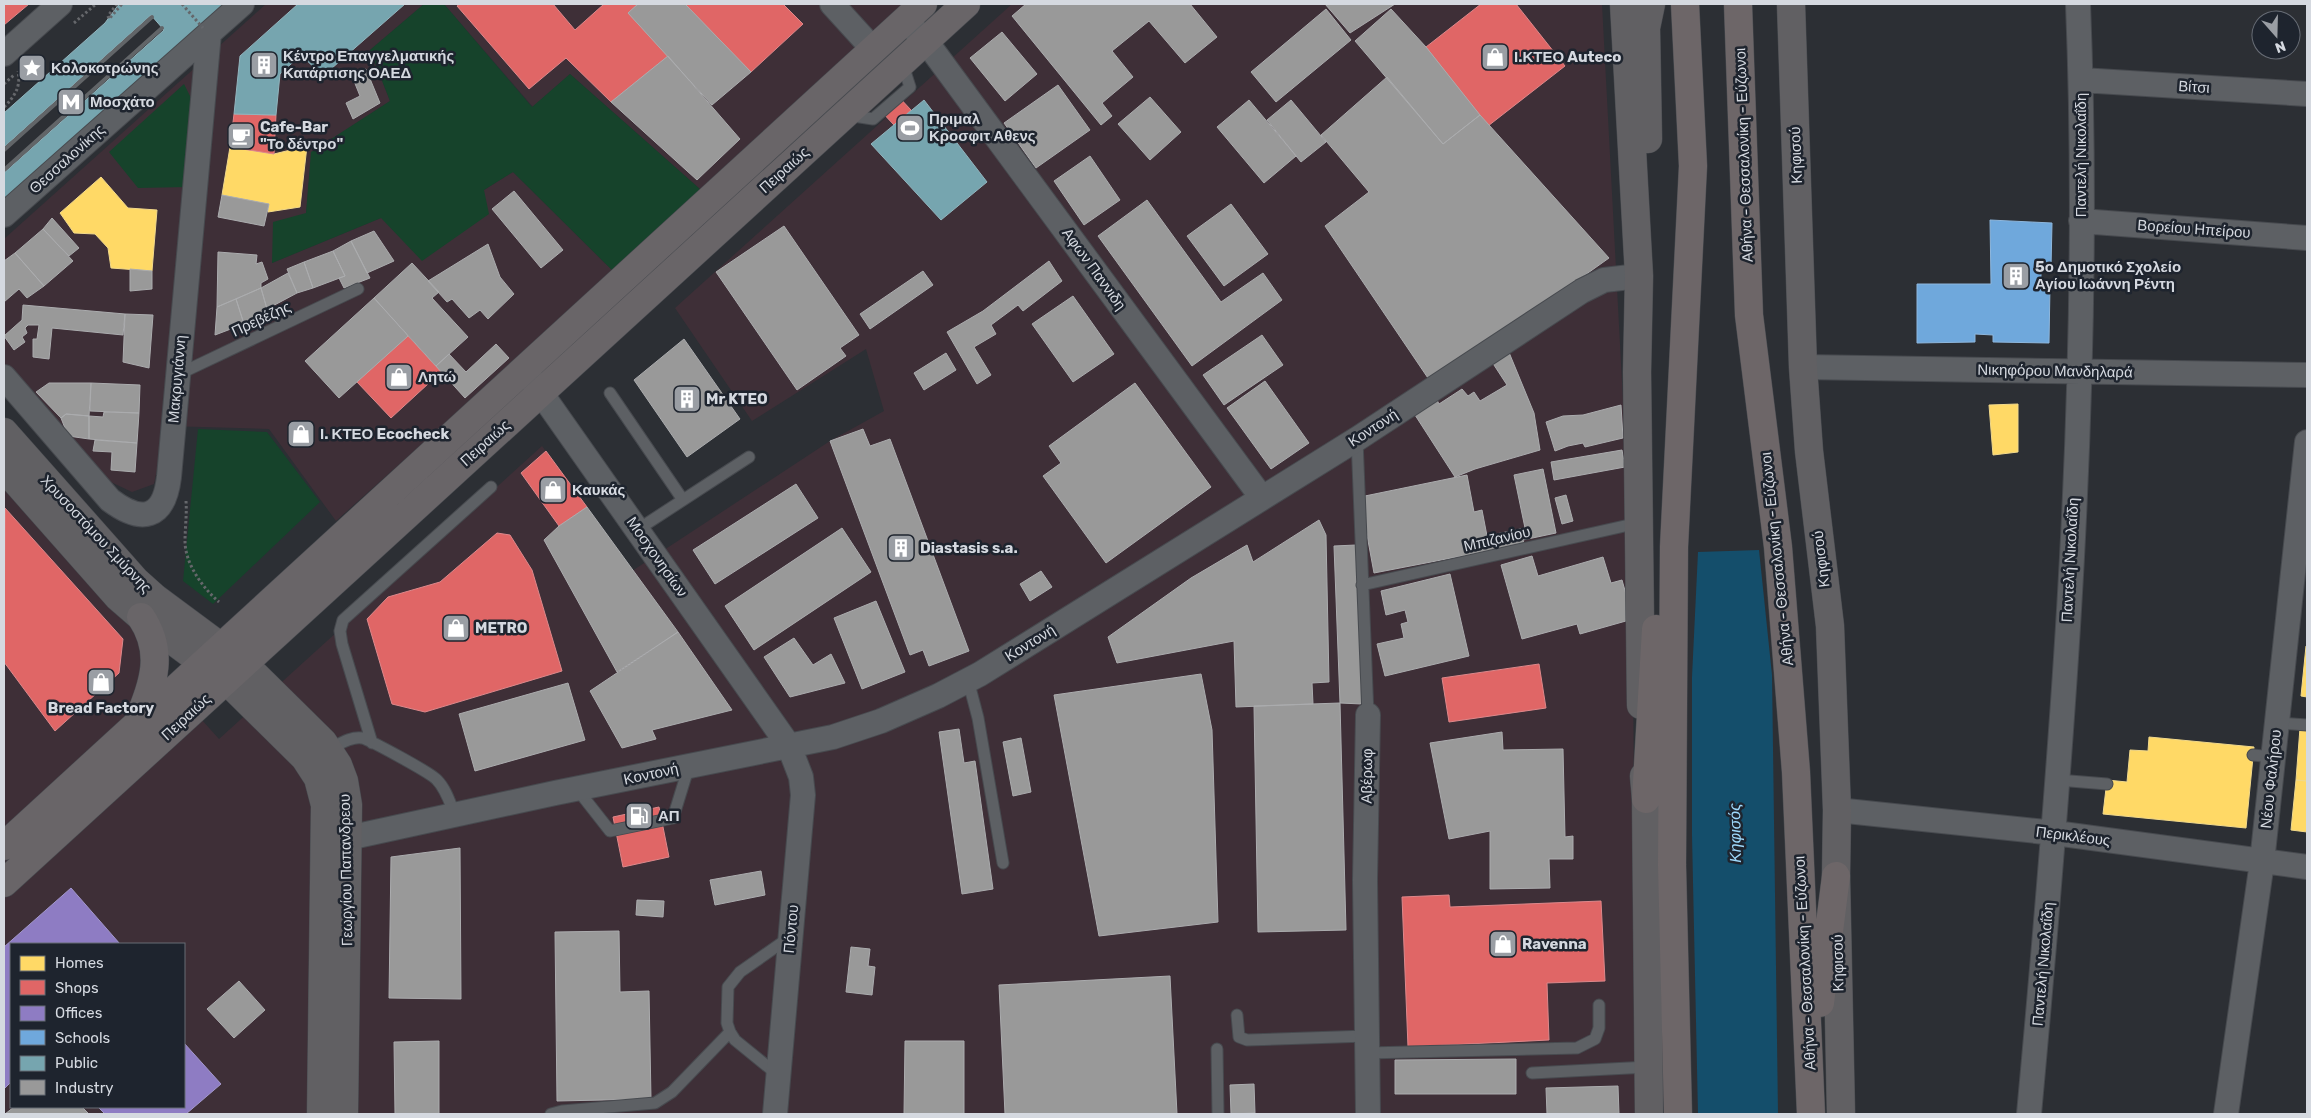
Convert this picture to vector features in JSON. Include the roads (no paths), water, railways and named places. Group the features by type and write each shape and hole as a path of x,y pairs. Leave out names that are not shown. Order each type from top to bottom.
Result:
{"highway":[{"path":"1678,1114 1672,865 1674,547 1693,166 1685,4"},
{"name":"Αθήνα - Θεσσαλονίκη - Εύζωνοι","path":"1738,4 1750,315 1778,547 1796,772 1811,1076 1811,1114"},
{"path":"1646,799 1658,602 1674,547"},
{"path":"1811,1076 1836,876"}],"main road":[{"name":"Πειραιώς","path":"4,883 966,4"},
{"path":"1624,4 1639,276 1638,523 1641,738 1646,799 1649,1114"},
{"path":"1639,276 1646,223 1648,172 1646,28 1651,4"},
{"path":"1778,4 1795,124"},
{"name":"Κηφισού","path":"1791,4 1802,367 1809,451 1830,626 1837,810 1836,876 1841,1114"},
{"name":"Πειραιώς","path":"4,846 914,12"},
{"name":"Χρυσοστόμου Σμύρνης","path":"4,432 104,564 141,618 212,654"},
{"name":"Χρυσοστόμου Σμύρνης","path":"4,468 104,564 155,598 212,654 235,672"},
{"path":"137,723 153,678 156,661 150,630 141,618"},
{"name":"Γεωργίου Παπανδρεου","path":"235,672 329,749 344,780 348,804 344,1114"},
{"name":"Γεωργίου Παπανδρεου","path":"235,672 305,758 316,773 321,787 324,805 321,1114"}],"street":[{"path":"11,62 60,4"},
{"name":"Θεσσαλονίκης","path":"4,215 206,31 242,4"},
{"path":"832,4 873,49"},
{"name":"Παντελή Νικολαΐδη","path":"2029,1114 2055,833 2080,371 2081,80 2078,4"},
{"name":"Αφων Παννιδη","path":"914,12 925,40 1262,498"},
{"name":"Μακρυγιάννη","path":"4,377 110,500 127,512 141,515 160,507 167,493 169,477 206,31"},
{"name":"Βίτσι","path":"2081,80 2307,94"},
{"name":"Βορείου Ηπείρου","path":"2081,221 2307,238"},
{"name":"Κοντονή","path":"348,838 833,737 881,721 968,680 1357,439 1582,291 1604,280 1639,276"},
{"name":"Νικηφόρου Μανδηλαρά","path":"1802,367 2307,375"},
{"name":"Μοσχονησίων","path":"524,369 789,746"},
{"name":"Νέου Φαλήρου","path":"2226,1114 2262,862 2263,756 2277,723 2303,526 2307,442"},
{"name":"Αβέρωφ","path":"1368,714 1365,880 1368,1114"},
{"name":"Πόντου","path":"775,1114 803,795 801,777 789,746"},
{"name":"Περικλέους","path":"1837,810 2055,833 2307,867"}],"lane":[{"name":"Πρεβέζης","path":"177,375 358,290"},
{"path":"610,393 683,500"},
{"name":"Αβέρωφ","path":"1357,439 1368,714"},
{"path":"638,530 749,457"},
{"path":"372,744 342,644 340,631 343,620 491,487"},
{"name":"Μπιζανίου","path":"1362,585 1638,523"},
{"path":"968,680 978,718 1003,863"},
{"path":"2277,723 2307,725"},
{"path":"329,749 355,738 362,738 432,774 445,791 454,815"},
{"path":"577,789 610,831 673,818 689,766"},
{"path":"2058,780 2106,784"},
{"path":"778,1075 736,1040 730,1032 727,1022 728,987 733,978 790,937"},
{"path":"1237,1016 1237,1032 1248,1040 1577,1048 1595,1039 1599,1028 1599,1005"},
{"path":"551,1114 562,1110 655,1103 672,1092 730,1032"},
{"path":"1217,1049 1218,1114"},
{"path":"1532,1072 1648,1067"}],"water":[{"name":"Κηφισός","path":"1759,550 1772,675 1778,1114 1698,1114 1692,835 1692,677 1698,552"}],"railway":[{"path":"4,150 152,17"},
{"path":"4,170 162,28"}],"place":[{"name":"Ι.ΚΤΕΟ Auteco","path":"1495,57"},
{"name":"Κέντρο Επαγγελματικής Κατάρτισης ΟΑΕΔ","path":"264,65"},
{"name":"Κολοκοτρώνης","path":"32,68"},
{"name":"Μοσχάτο","path":"71,102"},
{"name":"Πριμαλ Κροσφιτ Αθενς","path":"910,128"},
{"name":"Cafe-Bar \"Το δέντρο\"","path":"241,136"},
{"name":"5ο Δημοτικό Σχολείο Αγίου Ιωάννη Ρέντη","path":"2016,276"},
{"name":"Λητώ","path":"399,377"},
{"name":"Mr KTEO","path":"687,399"},
{"name":"Ι. ΚΤΕΟ Ecocheck","path":"301,434"},
{"name":"Καυκάς","path":"553,490"},
{"name":"Diastasis s.a.","path":"901,548"},
{"name":"METRO","path":"456,628"},
{"name":"Bread Factory","path":"101,682"},
{"name":"ΑΠ","path":"639,816"},
{"name":"Ravenna","path":"1503,944"}]}
